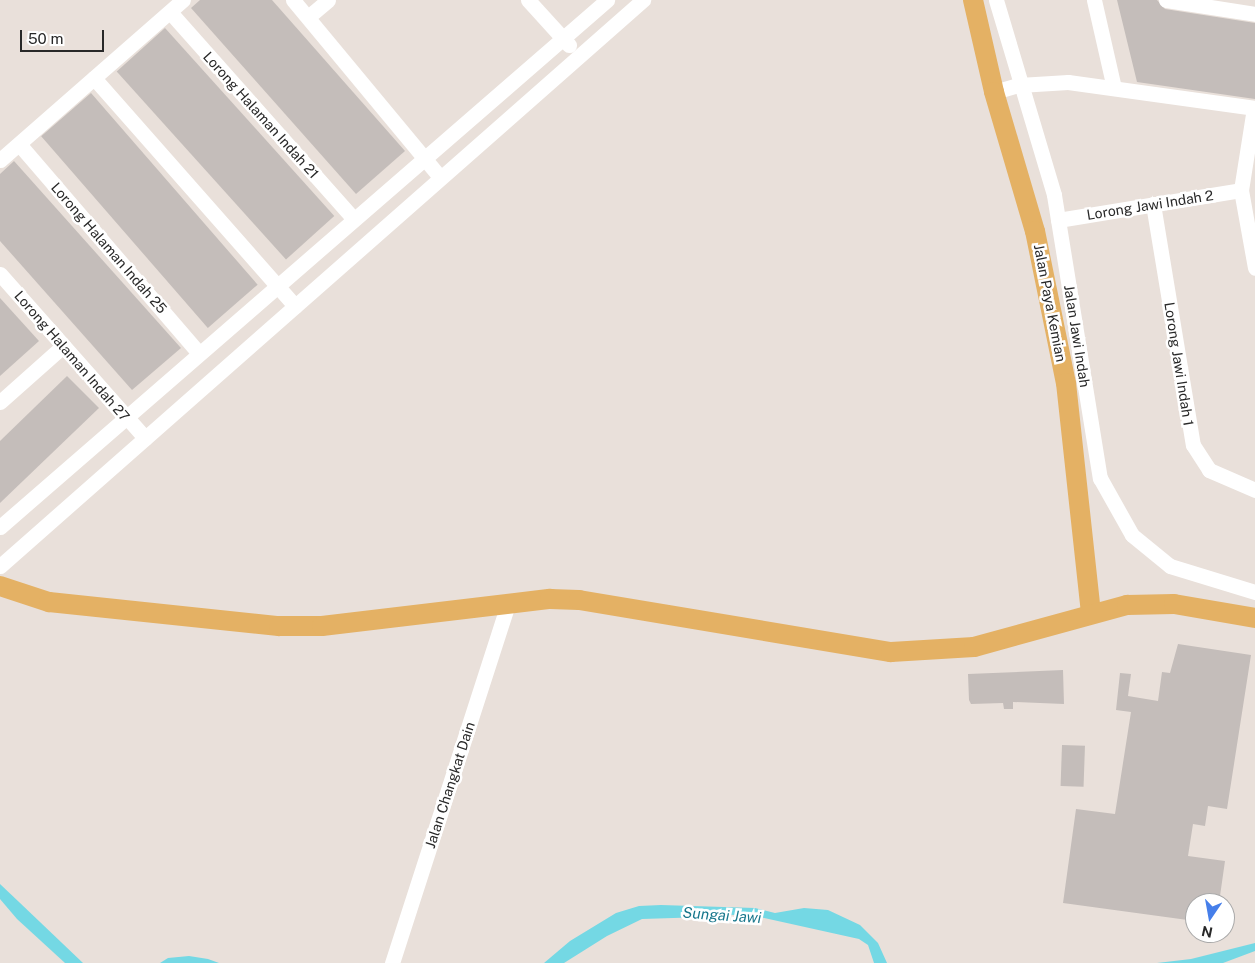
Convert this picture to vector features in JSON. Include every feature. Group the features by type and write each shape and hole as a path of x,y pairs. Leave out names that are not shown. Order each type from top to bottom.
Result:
{"main road":[{"name":"Jalan Paya Kemian","path":"973,0 994,92 1035,231 1066,383 1086,582 1091,612"},
{"path":"1062,623 1086,582"},
{"path":"0,586 49,602 279,626 322,626 507,606 550,599 579,600 891,652 974,647 1062,623 1091,612 1127,604 1174,604 1255,618"}],"street":[{"path":"0,160 183,0"},
{"path":"293,0 440,176"},
{"path":"308,17 328,0"},
{"path":"528,0 578,55"},
{"path":"0,527 424,156 607,0"},
{"path":"0,566 440,176 643,0"},
{"name":"Jalan Jawi Indah","path":"996,0 1019,85 1040,140 1058,220 1100,478 1132,535 1170,566 1255,592"},
{"path":"1094,0 1114,88"},
{"path":"1166,0 1255,14"},
{"name":"Lorong Halaman Indah 21","path":"170,12 353,218"},
{"path":"94,78 294,306"},
{"path":"994,92 1019,85 1068,82 1254,108 1241,190 1255,268"},
{"name":"Lorong Halaman Indah 25","path":"19,144 199,353"},
{"name":"Lorong Jawi Indah 2","path":"1058,220 1241,190"},
{"name":"Lorong Jawi Indah 1","path":"1154,204 1193,445 1209,470 1255,490"},
{"name":"Lorong Halaman Indah 27","path":"0,274 145,438"},
{"path":"0,402 63,346"},
{"name":"Jalan Changkat Dain","path":"392,963 507,606"}],"water":[{"path":"0,884 83,963 65,963 17,919 0,899"},
{"path":"639,906 755,908 775,913 804,908 828,910 860,925 878,943 887,963 874,963 868,945 859,939 760,917 708,913 705,917 642,919 607,936 564,963 544,963 570,941 616,913"},
{"path":"1255,943 1255,951 1223,963 1157,963 1191,959"},
{"path":"189,956 219,963 160,963 168,958"}],"building":[{"path":"200,0 272,0 405,151 356,194 191,8"},
{"path":"1117,0 1157,0 1165,9 1255,23 1255,99 1137,82"},
{"path":"165,28 334,216 286,260 117,71"},
{"path":"91,93 258,285 208,328 41,136"},
{"path":"14,161 181,348 132,390 0,241 0,174"},
{"path":"0,298 39,341 0,376"},
{"path":"67,376 99,408 0,503 0,441"},
{"path":"1178,644 1251,655 1227,809 1208,806 1205,826 1193,824 1188,856 1225,861 1220,893 1185,893 1185,920 1063,903 1076,809 1115,814 1131,712 1116,710 1120,673 1131,674 1128,696 1158,701 1162,672 1170,673"},
{"path":"1063,670 1064,704 1013,702 1013,709 1004,709 1003,703 971,704 969,700 968,674"},
{"path":"1062,745 1085,746 1084,787 1061,786"}],"water label":[{"name":"Sungai Jawi","path":"722,915"}]}
